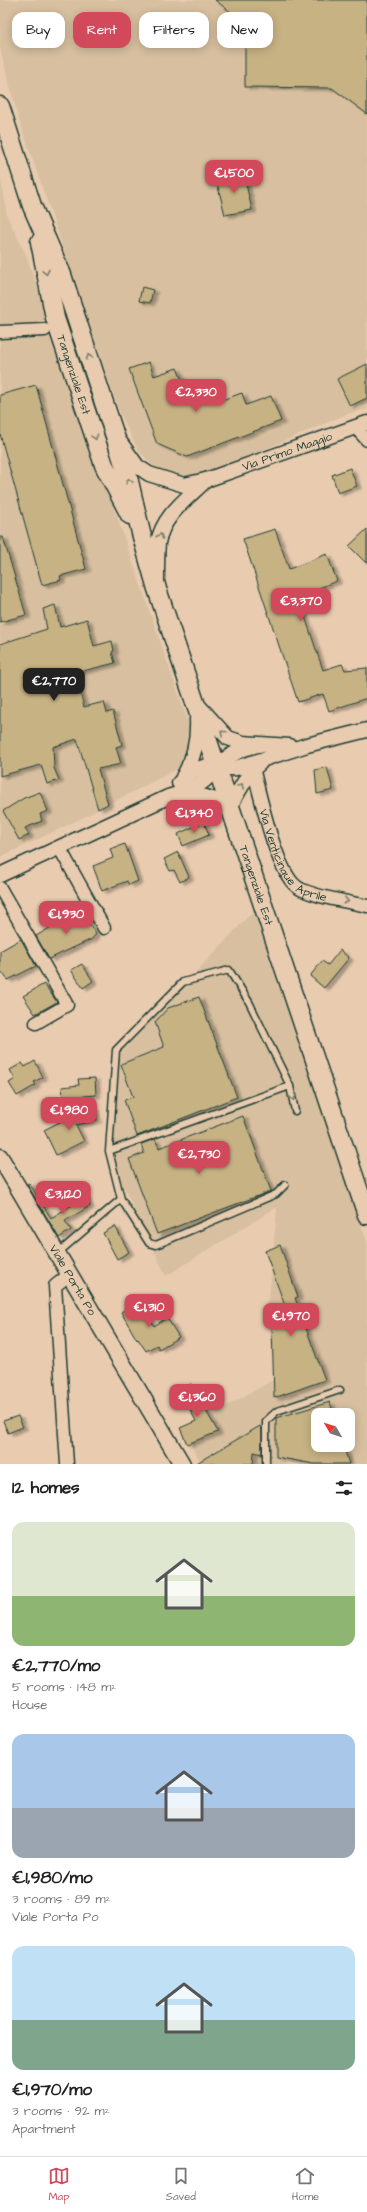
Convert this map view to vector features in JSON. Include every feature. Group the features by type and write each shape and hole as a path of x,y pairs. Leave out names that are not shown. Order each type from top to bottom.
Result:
{"main road":[{"name":"Tangenziale Est","path":"0,106 32,206 62,275 128,477 141,533 157,589 218,766 230,806 367,1215"},
{"name":"Tangenziale Est","path":"32,206 55,318 84,406 109,476 141,533"},
{"name":"Viale Porta Po","path":"0,1157 182,1464"}],"street":[{"path":"0,332 45,330"},
{"name":"Via Primo Maggio","path":"115,436 137,466 149,474 184,485 206,480 361,425"},
{"path":"361,425 367,440"},
{"name":"Via Primo Maggio","path":"157,589 158,542 164,527 174,510 206,480"},
{"path":"196,704 228,738 243,743 259,745 307,745"},
{"path":"176,791 195,753 198,738 196,704"},
{"path":"218,766 226,769 236,768 307,745 367,730"},
{"path":"0,875 176,791 205,781 218,766 244,748 259,745"},
{"path":"176,791 215,799 230,806 253,768 269,757"},
{"name":"Via Venticinque Aprile","path":"253,768 280,861 295,886 308,892 367,906"},
{"path":"59,847 104,928"},
{"path":"0,888 67,1005 36,1023"},
{"path":"67,1464 55,1286 70,1274"}],"lane":[{"path":"285,1185 276,1194 156,1245 149,1243 121,1199 109,1151 116,1050 183,982 229,970 249,1002 290,1086 295,1111"},
{"path":"109,1151 290,1086"},
{"path":"57,1253 121,1199"},
{"path":"266,1464 266,1421 277,1411 340,1390"}],"shaded area":[{"path":"0,0 367,0 367,409 347,414 212,472 183,476 157,470 138,450 120,413 18,117 0,48"},
{"path":"0,176 7,216 26,255 193,736 189,763 76,821 0,857"},
{"path":"253,911 367,1242 367,1464 202,1464 182,1431 275,1379 267,1300 269,1299 277,1207 166,1276 113,1164 111,1064"}],"building":[{"path":"215,0 367,0 367,114 332,88 245,87 245,48 273,48 273,12 231,12"},
{"path":"243,171 252,210 225,215 216,179"},
{"path":"142,287 153,290 150,303 139,301"},
{"path":"149,362 154,376 177,368 186,390 208,382 216,402 242,393 246,405 271,396 281,421 187,457 157,444 129,369"},
{"path":"367,364 367,398 350,406 337,379"},
{"path":"36,385 86,569 60,576 61,580 42,585 0,434 0,395"},
{"path":"350,468 357,486 338,493 332,475"},
{"path":"275,529 289,569 327,554 337,581 319,588 321,593 300,602 323,670 342,664 345,670 367,668 367,698 329,711 323,694 298,702 243,539"},
{"path":"367,529 367,564 349,546"},
{"path":"0,537 3,537 26,615 0,622"},
{"path":"55,605 60,627 87,619 94,646 112,641 114,651 112,652 115,663 75,673 84,707 104,702 107,713 113,711 122,745 116,747 121,764 98,769 108,804 98,809 77,739 53,747 54,768 59,780 47,784 41,765 0,776 0,644 47,629 43,609"},
{"path":"327,767 333,790 317,794 315,770"},
{"path":"40,792 48,811 40,814 42,821 25,828 29,835 19,840 3,811 24,798"},
{"path":"204,822 209,835 183,846 178,834"},
{"path":"125,844 138,881 129,885 127,881 102,891 93,866 113,858 110,849"},
{"path":"178,852 189,877 180,882 174,870 170,871 164,859"},
{"path":"80,910 96,934 92,939 49,959 36,936"},
{"path":"21,939 36,966 8,980 0,970 0,951"},
{"path":"340,950 349,958 324,988 310,976 322,961 328,965"},
{"path":"82,964 93,981 83,988 71,970"},
{"path":"44,984 57,1002 35,1014 23,996"},
{"path":"199,997 237,1097 137,1136 124,1100 133,1097 121,1064 164,1047 155,1022 168,1008"},
{"path":"35,1061 43,1077 34,1082 36,1085 17,1096 9,1083 15,1079 10,1070 22,1063 25,1067"},
{"path":"95,1078 96,1095 63,1098 62,1087 79,1085 78,1079"},
{"path":"93,1105 97,1120 76,1125 84,1141 56,1155 44,1130"},
{"path":"243,1116 271,1191 157,1234 129,1159 144,1153 141,1144 155,1139 159,1148"},
{"path":"29,1183 51,1218 85,1197 90,1206 65,1221 71,1230 59,1238 27,1184"},
{"path":"115,1226 129,1252 117,1259 103,1233"},
{"path":"280,1245 298,1297 295,1298 325,1380 274,1398 272,1325 289,1317 265,1251"},
{"path":"138,1302 154,1326 167,1318 179,1337 159,1349 157,1345 146,1351 138,1339 137,1340 121,1312"},
{"path":"191,1384 218,1432 187,1444 180,1428 196,1421 180,1390"},
{"path":"330,1402 332,1408 311,1408 311,1452 345,1452 349,1464 314,1464 276,1457 276,1418"},
{"path":"18,1416 23,1427 8,1433 3,1421"},
{"path":"260,1426 262,1431 262,1454 254,1452 253,1464 195,1464"}]}
